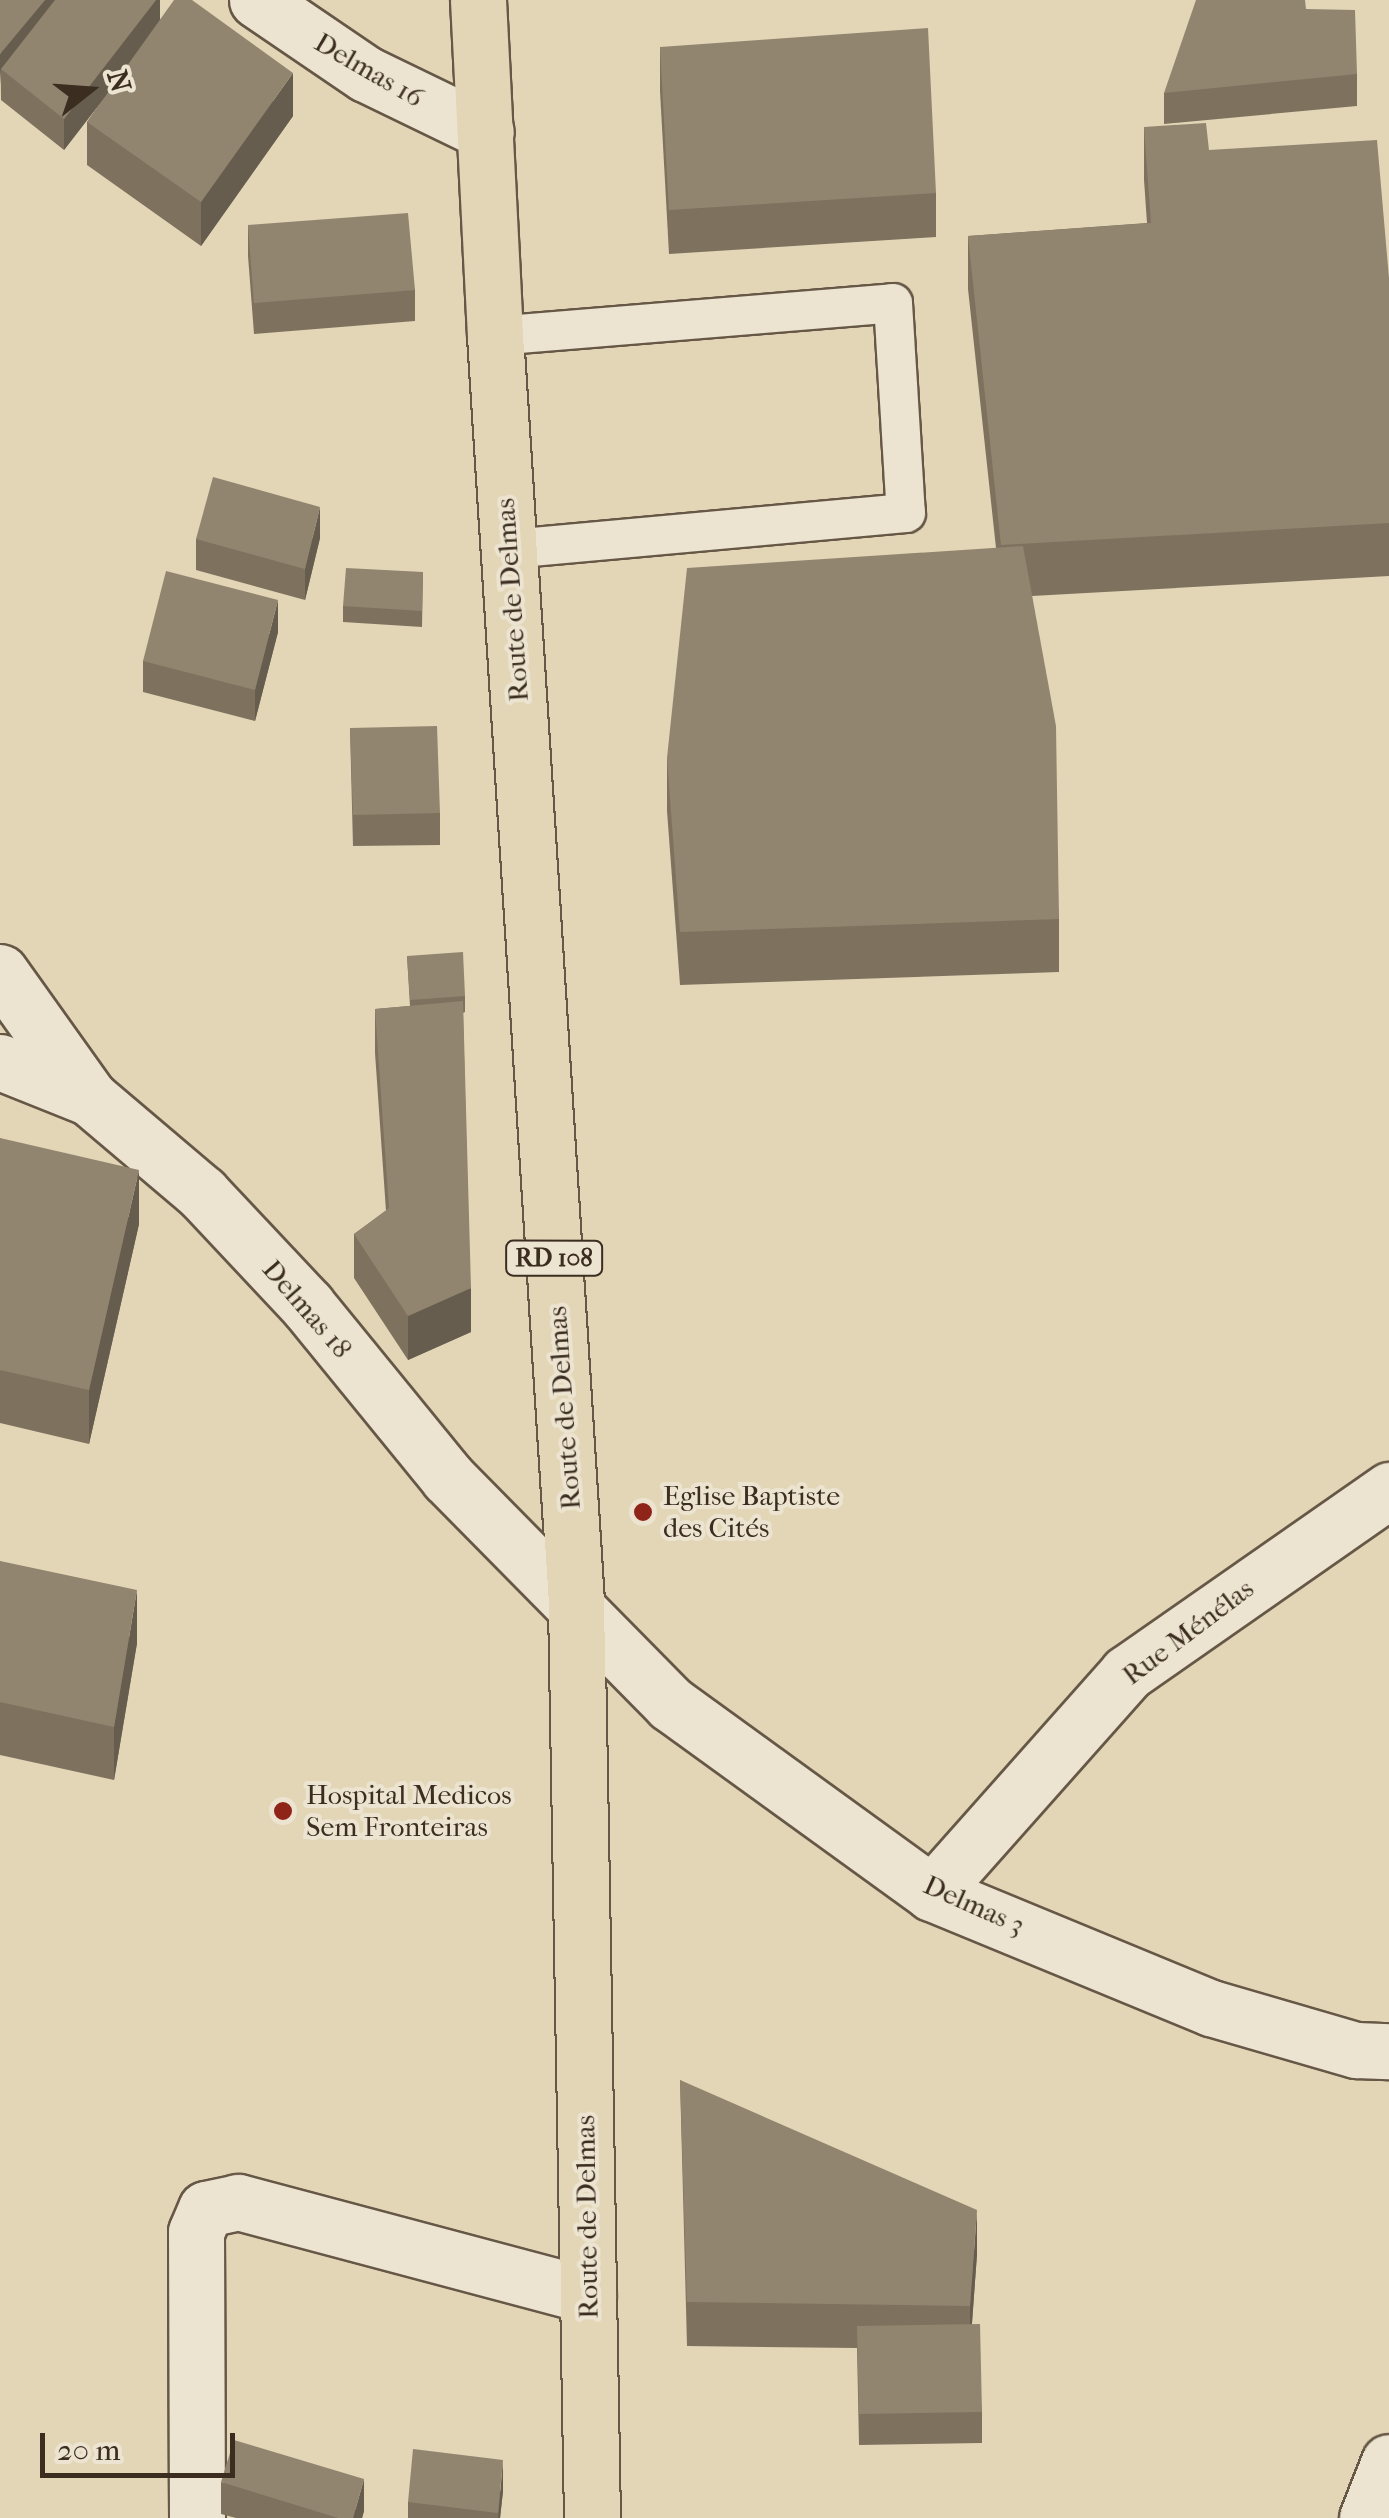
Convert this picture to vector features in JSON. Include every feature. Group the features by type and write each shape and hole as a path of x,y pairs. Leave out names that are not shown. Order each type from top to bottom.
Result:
{"main road":[{"name":"Route de Delmas","path":"478,0 494,336 576,1603 592,2518"}],"street":[{"name":"Delmas 16","path":"257,0 366,74 486,132"},
{"path":"0,972 90,1098"},
{"name":"Delmas 18","path":"0,1062 90,1098 202,1193 307,1305 448,1478 576,1603"},
{"name":"Rue Ménélas","path":"932,1892 1127,1674 1389,1490"},
{"name":"Delmas 3","path":"576,1603 671,1704 932,1892 1211,2008 1356,2050 1389,2051"},
{"path":"196,2518 196,2232 206,2209 238,2202 588,2296"},
{"path":"1367,2518 1389,2462"}],"lane":[{"path":"494,336 893,303 906,512 509,549"}],"building":[{"path":"0,0 45,0 0,54"},
{"path":"55,0 156,0 64,119 1,69"},
{"path":"174,0 192,0 293,73 201,202 87,122"},
{"path":"1196,0 1305,0 1306,9 1355,10 1357,74 1164,93"},
{"path":"928,28 936,193 669,210 660,47"},
{"path":"1206,123 1209,150 1377,140 1389,278 1389,523 1001,545 968,236 1151,223 1144,127"},
{"path":"408,213 415,290 254,303 248,225"},
{"path":"213,477 320,507 305,569 196,539"},
{"path":"1023,546 1056,726 1059,919 680,932 667,758 687,568"},
{"path":"346,568 423,572 422,611 343,606"},
{"path":"166,571 278,600 255,690 143,661"},
{"path":"437,726 440,813 353,815 350,728"},
{"path":"463,952 465,996 410,1000 407,956"},
{"path":"463,1001 471,1288 408,1316 354,1234 389,1208 375,1009"},
{"path":"0,1138 139,1170 89,1390 0,1370"},
{"path":"0,1561 137,1590 114,1727 0,1702"},
{"path":"680,2080 977,2210 970,2306 687,2302"},
{"path":"980,2324 982,2412 859,2414 857,2326"},
{"path":"234,2440 364,2479 353,2518 338,2518 221,2482"},
{"path":"413,2449 503,2460 498,2513 408,2502"}],"place":[{"name":"Eglise Baptiste des Cités","path":"643,1512"},
{"name":"Hospital Medicos Sem Fronteiras","path":"283,1811"}]}
